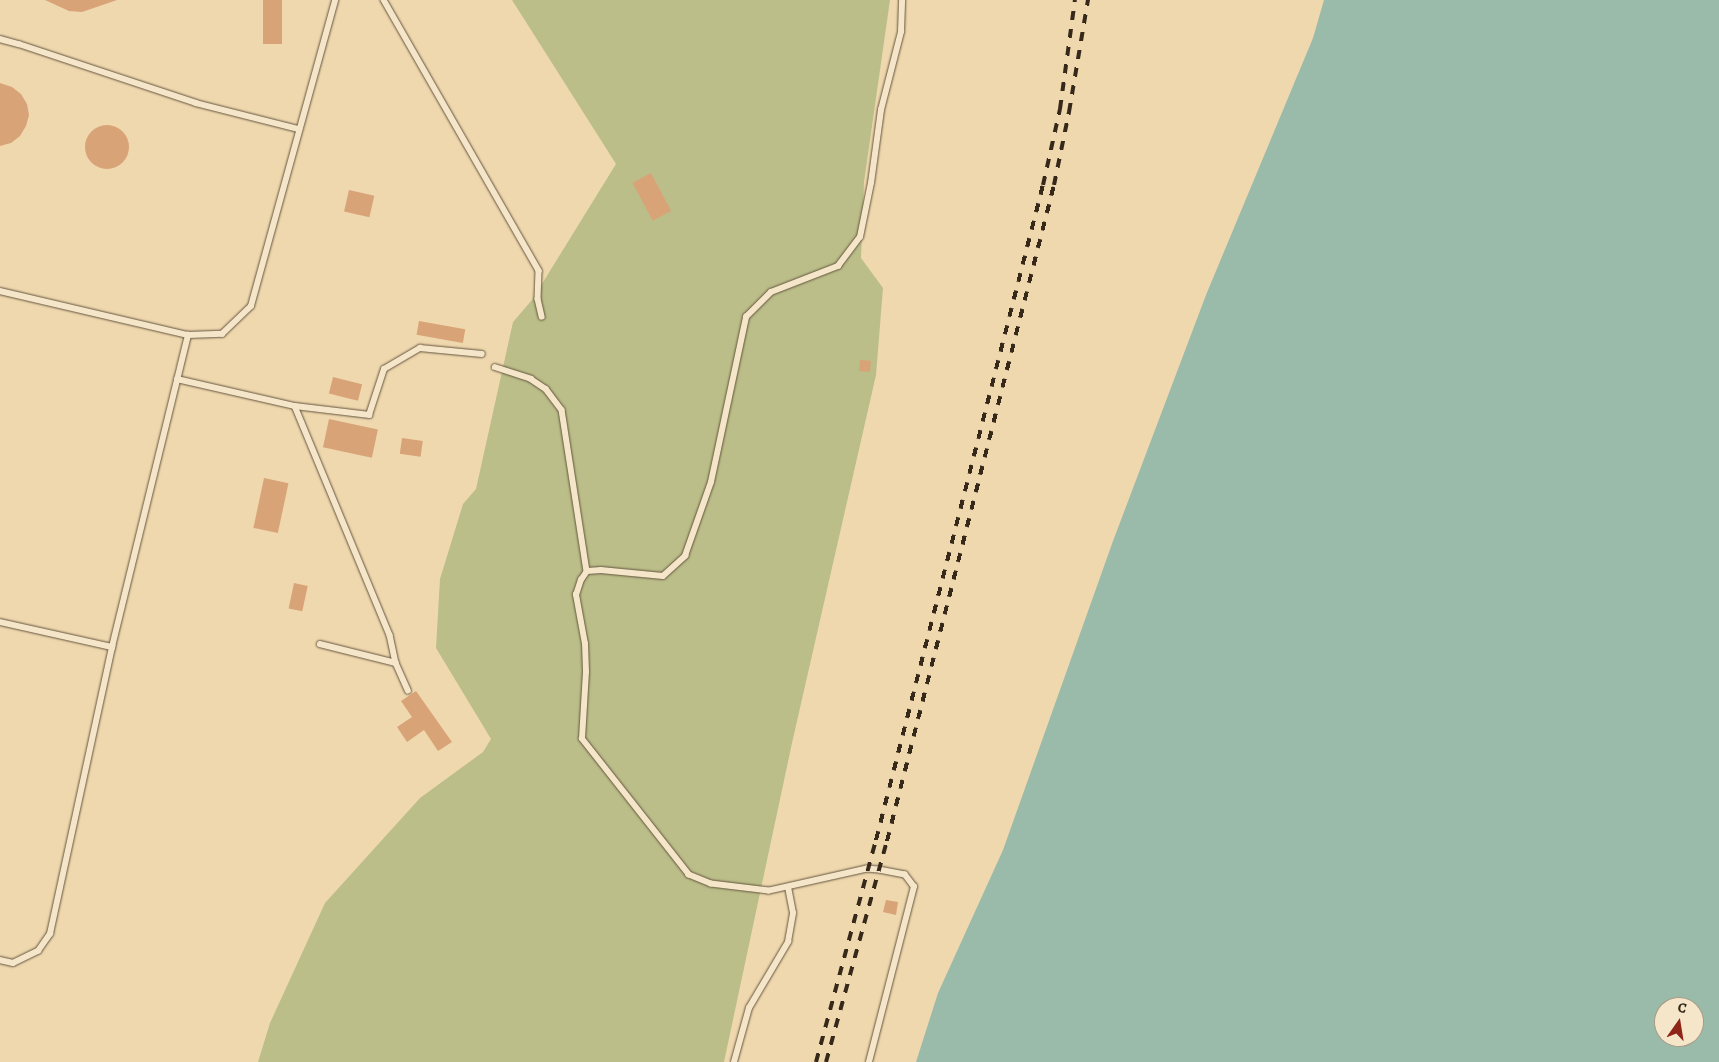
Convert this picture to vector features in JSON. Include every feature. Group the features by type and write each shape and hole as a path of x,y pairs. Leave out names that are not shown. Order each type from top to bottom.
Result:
{"lane":[{"path":"0,292 188,335 222,334 251,306 335,0"},
{"path":"384,0 538,271 538,299 542,318"},
{"path":"587,571 601,570 663,576 685,556 712,482 746,317 771,292 838,266 860,237 871,183 881,110 901,32 902,0"},
{"path":"0,39 196,103 299,129"},
{"path":"0,960 13,962 38,951 50,934 112,647 188,335"},
{"path":"177,379 295,406 369,415 384,369 420,348 482,354"},
{"path":"495,366 531,379 546,389 562,410 587,571 581,580 576,595 586,654 582,739 689,874 711,884 768,891 867,869 905,875 914,887 869,1062"},
{"path":"295,406 390,635 396,663 408,690"},
{"path":"0,622 112,647"},
{"path":"320,644 396,663"},
{"path":"734,1062 749,1008 788,942 794,913 788,887"}],"green space":[{"path":"512,0 890,0 864,182 861,258 883,288 876,375 792,743 724,1062 258,1062 270,1023 325,903 420,798 483,752 491,739 436,648 440,579 463,504 476,489 513,322 532,300 616,164"}],"shaded area":[{"path":"1324,0 1719,0 1719,1062 916,1062 938,993 1003,850 1113,541 1206,295 1313,38"}],"building":[{"path":"45,0 117,0 82,12 69,11"},
{"path":"263,0 282,0 282,44 263,44"},
{"path":"0,83 12,87 21,94 27,104 29,115 26,126 20,136 11,143 0,146"},
{"path":"107,125 119,129 125,135 129,147 125,159 119,165 107,169 95,165 89,159 85,147 89,135 95,129"},
{"path":"651,173 671,211 653,221 632,183"},
{"path":"349,190 374,196 369,217 344,211"},
{"path":"419,321 465,329 463,343 417,335"},
{"path":"860,360 871,361 870,372 859,371"},
{"path":"333,377 362,384 358,401 329,393"},
{"path":"329,419 378,429 372,458 323,447"},
{"path":"402,438 423,441 421,457 400,454"},
{"path":"264,478 288,483 278,533 253,528"},
{"path":"294,583 308,586 302,611 289,608"},
{"path":"416,691 452,742 438,751 424,730 407,742 397,727 412,717 401,701"},
{"path":"886,900 898,902 896,915 883,912"}],"railway":[{"path":"816,1062 876,840 1043,185 1060,109 1075,0"},
{"path":"826,1062 887,841 1054,185 1069,112 1088,0"}]}
